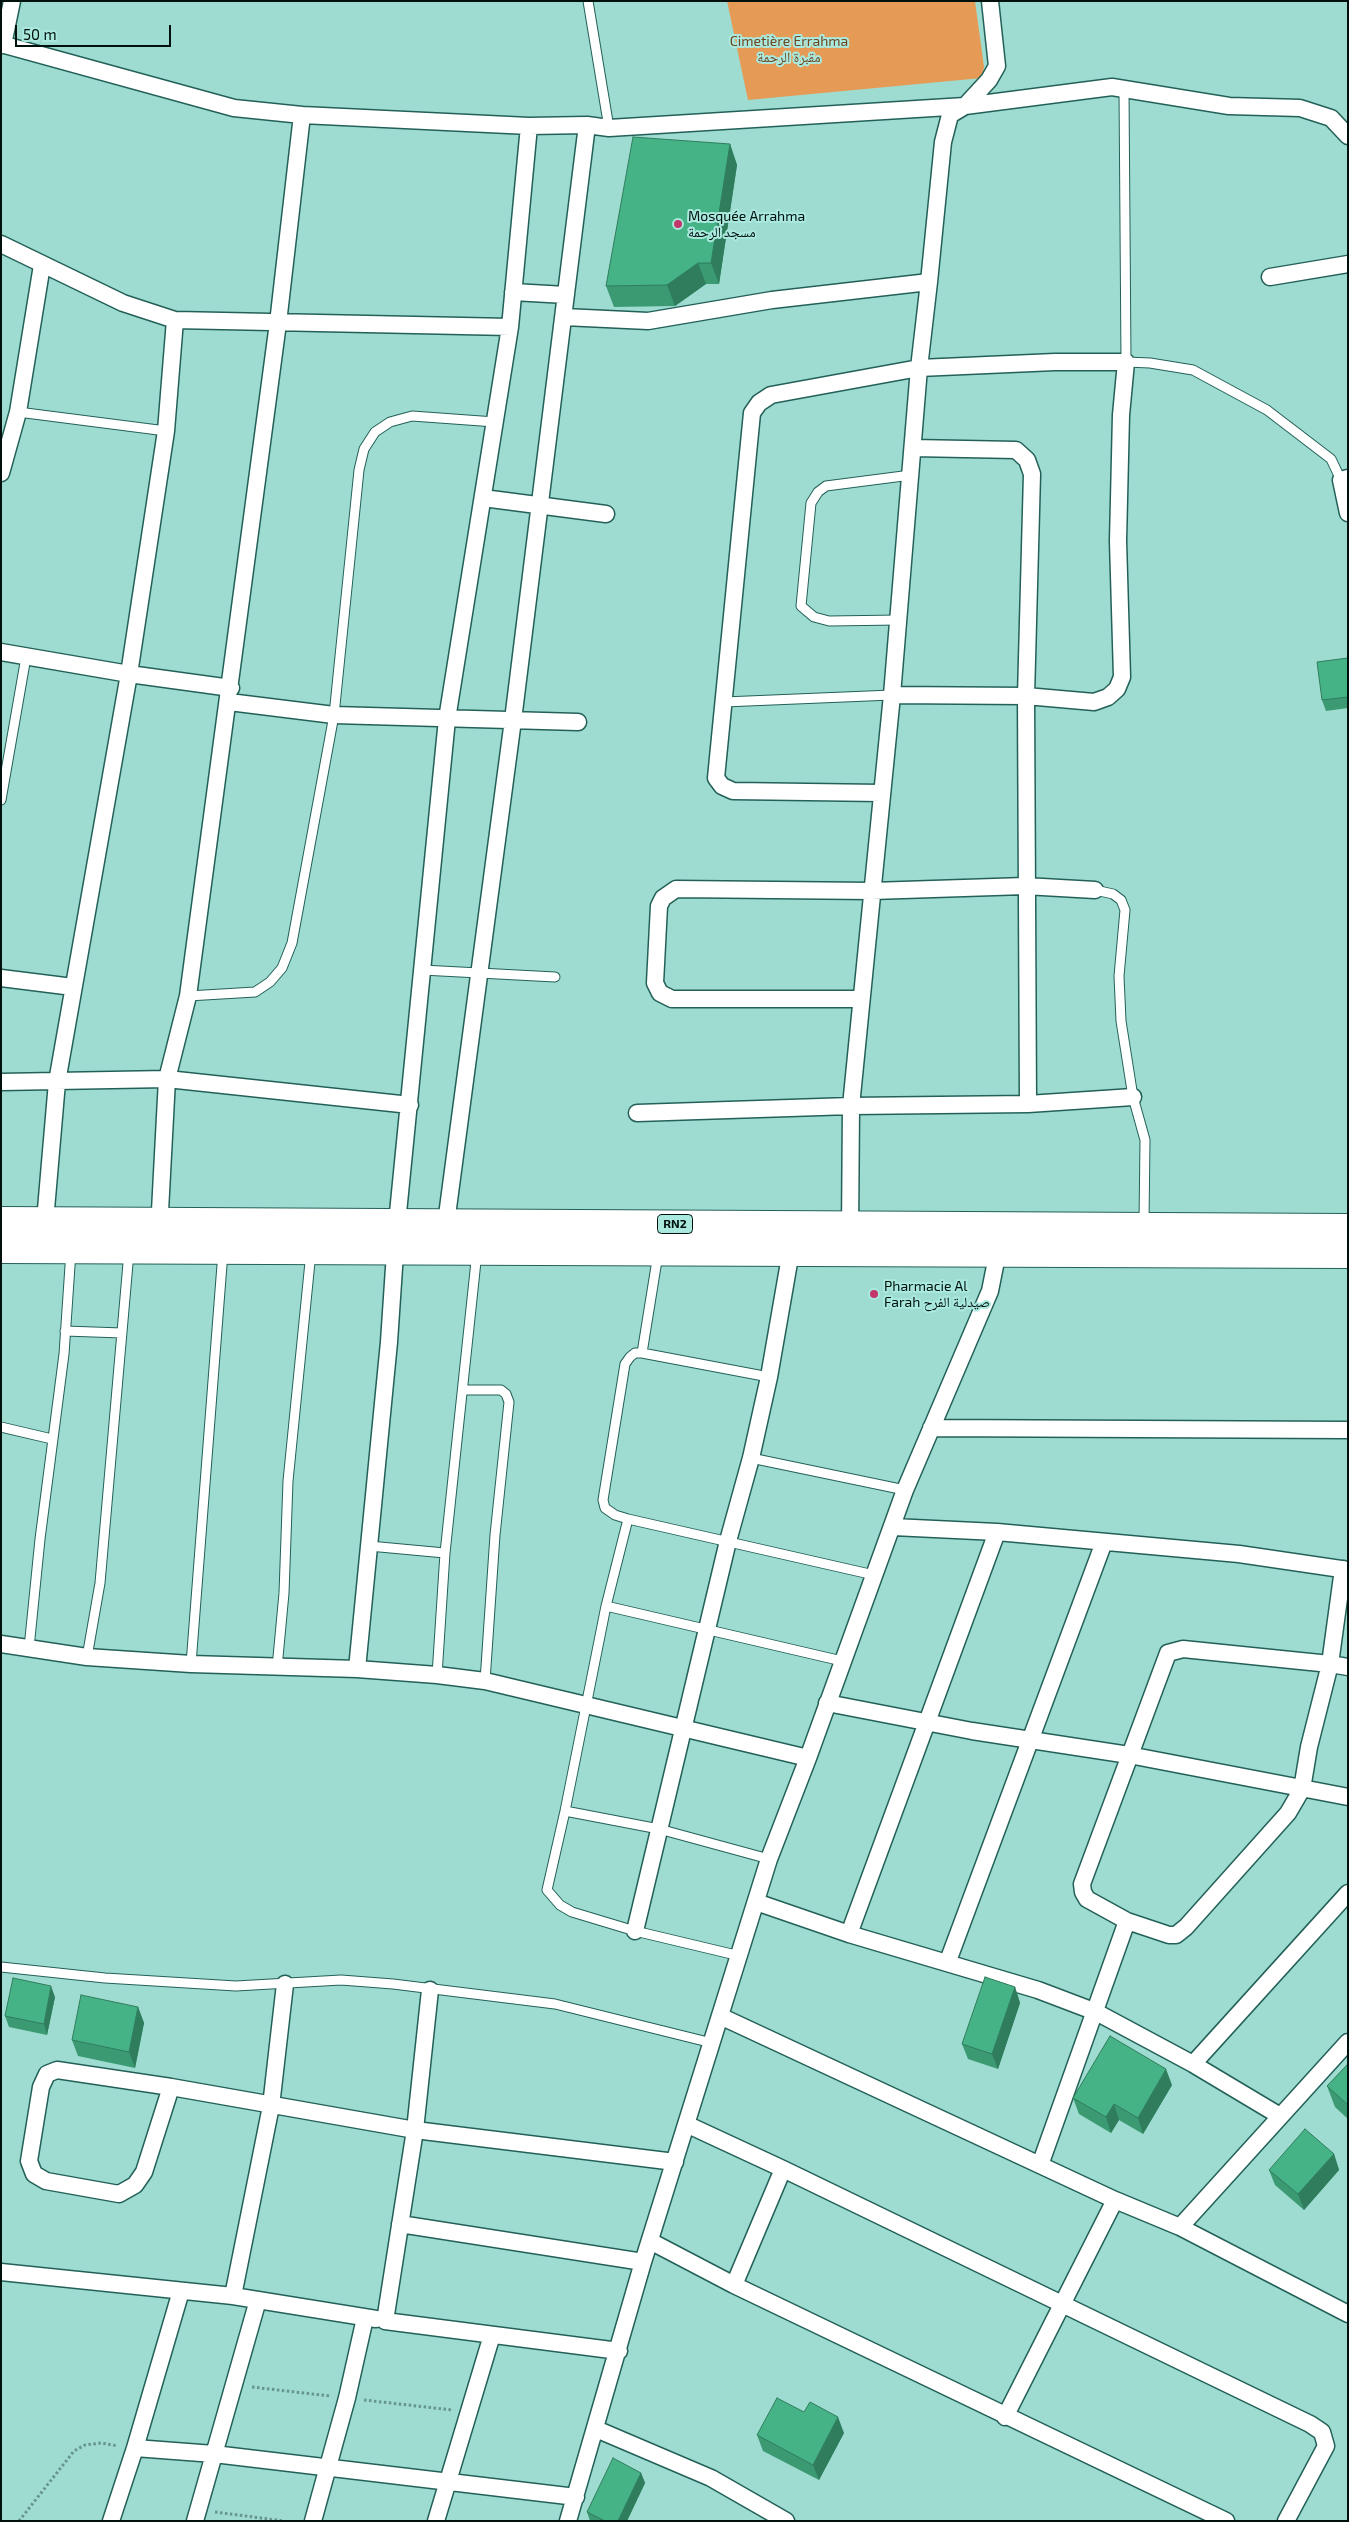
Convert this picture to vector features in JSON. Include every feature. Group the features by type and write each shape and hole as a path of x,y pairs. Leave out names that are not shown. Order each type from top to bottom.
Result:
{"highway":[{"name":"RN2","path":"1,1221 446,1223 850,1239 999,1240 1348,1254"},
{"name":"RN2","path":"999,1240 1144,1226 1348,1228"},
{"name":"RN2","path":"1,1249 792,1251 850,1239"}],"street":[{"path":"850,1239 851,1106 899,620 919,368 943,142 950,116 965,106 989,80 997,66 990,1"},
{"path":"8,6 2,44 234,108 302,115 529,126 587,124 609,128 965,106 1097,88 1124,90 1229,106 1300,108 1331,118 1348,136"},
{"path":"158,1249 167,1079 188,996 230,695 278,323 302,115"},
{"path":"446,1223 540,507 587,124"},
{"path":"357,1669 388,1352 397,1223 446,719 510,327 529,126"},
{"path":"1,244 123,303 175,320 510,327"},
{"path":"1270,277 1348,264"},
{"path":"1,473 18,412 42,265"},
{"path":"564,317 648,321 772,300 929,282"},
{"path":"513,292 566,295"},
{"path":"45,1221 57,1082 129,674 166,431 175,320"},
{"path":"882,793 733,791 722,786 716,778 752,413 759,403 771,395 919,368 1055,362 1126,362 1121,415 1118,541 1122,677 1117,689 1108,697 1094,702 1026,696 892,695"},
{"path":"913,448 1016,450 1027,460 1032,474 1026,696 1025,886 1028,1104"},
{"path":"1345,479 1348,513"},
{"path":"483,498 540,507 606,514"},
{"path":"1,652 129,674 334,715 578,722"},
{"path":"861,999 672,999 660,993 655,983 659,906 663,898 676,889 872,891 1025,886 1095,890"},
{"path":"1,978 73,988"},
{"path":"1,1082 167,1079 410,1104"},
{"path":"637,1113 851,1106 1028,1104 1133,1097"},
{"path":"568,2521 619,2351 643,2262 769,1860 893,1527 905,1490 990,1291 999,1240"},
{"path":"635,1931 728,1541 752,1458 792,1251"},
{"path":"931,1428 1348,1430"},
{"path":"893,1527 997,1532 1239,1554 1345,1570 1330,1664 1308,1747 1302,1789 1288,1813 1186,1927 1176,1935 1169,1935 1127,1921 1087,1899 1083,1892 1082,1884 1168,1653 1183,1649 1330,1664 1348,1666"},
{"path":"849,1934 997,1532"},
{"path":"948,1961 1029,1739 1104,1542"},
{"path":"1,1644 87,1657 191,1664 357,1669 437,1674 544,1693 586,1706 808,1758"},
{"path":"828,1703 927,1722 1129,1755 1348,1798"},
{"path":"1193,2064 1348,1892"},
{"path":"756,1902 849,1934 948,1961 1038,1990 1096,2012 1193,2064 1280,2116"},
{"path":"1040,2165 1127,1921"},
{"path":"233,2296 271,2106 285,1984"},
{"path":"385,2321 415,2130 430,1990"},
{"path":"720,2016 1116,2200 1180,2227 1348,2314"},
{"path":"1180,2227 1348,2042"},
{"path":"170,2087 144,2172 135,2185 119,2194 46,2181 34,2174 29,2161 41,2087 47,2074 57,2070 170,2087 415,2130 675,2162"},
{"path":"686,2124 1062,2303 1310,2424 1322,2432 1326,2446 1286,2521"},
{"path":"734,2286 783,2169"},
{"path":"1006,2416 1116,2200"},
{"path":"400,2224 643,2262"},
{"path":"650,2241 734,2286 1226,2521"},
{"path":"1,2272 233,2296 385,2321 619,2351"},
{"path":"111,2521 136,2448 181,2291"},
{"path":"197,2516 258,2300"},
{"path":"313,2521 328,2469 365,2318"},
{"path":"436,2521 449,2483 467,2412 492,2334"},
{"path":"596,2428 711,2478 786,2521"},
{"path":"136,2448 214,2454 576,2497"}],"lane":[{"path":"588,1 609,128"},
{"path":"1124,90 1126,362 1150,363 1192,370 1267,410 1331,460 1345,479"},
{"path":"18,412 166,431"},
{"path":"188,996 254,992 270,982 282,968 292,943 334,715 359,470 364,449 375,432 390,422 412,416 495,422"},
{"path":"899,620 829,621 814,617 801,606 811,503 818,492 826,486 911,475"},
{"path":"1,800 26,657"},
{"path":"724,702 892,695"},
{"path":"1095,890 1113,894 1121,900 1125,910 1119,976 1121,1021 1133,1097 1145,1140 1144,1226"},
{"path":"422,970 555,977"},
{"path":"87,1657 100,1583 130,1249"},
{"path":"191,1664 223,1249"},
{"path":"277,1668 284,1594 288,1481 312,1249"},
{"path":"29,1648 65,1331 71,1250"},
{"path":"437,1674 445,1554 478,1250"},
{"path":"642,1353 659,1251"},
{"path":"65,1331 122,1333"},
{"path":"769,1377 635,1353 626,1364 603,1500 605,1508 615,1515 628,1519 874,1574"},
{"path":"463,1390 501,1390 506,1394 509,1402 495,1535 485,1681"},
{"path":"1,1427 52,1439"},
{"path":"752,1458 905,1490"},
{"path":"628,1519 606,1606 566,1811 547,1890 560,1906 572,1912 635,1931 740,1956"},
{"path":"368,1546 445,1554"},
{"path":"606,1606 842,1661"},
{"path":"566,1811 659,1829 769,1860"},
{"path":"1,1967 169,1983 236,1986 341,1980 555,2004 712,2043"}],"path":[{"path":"19,2521 74,2451 85,2445 102,2443 136,2448"},
{"path":"197,2516 284,2521"}],"green space":[{"name":"Cimetière Errahma مقبرة الرحمة","path":"727,1 975,1 984,67 982,78 748,100"}],"building":[{"name":"Mosquée Arrahma مسجد الرحمة","path":"633,137 730,144 711,263 698,263 667,285 606,286"},
{"path":"1348,658 1348,697 1322,700 1317,662"},
{"path":"985,1977 1015,1987 992,2054 962,2044"},
{"path":"13,1978 51,1986 44,2024 5,2016"},
{"path":"81,1995 138,2007 129,2052 72,2040"},
{"path":"1110,2036 1166,2069 1138,2118 1114,2104 1106,2117 1073,2098"},
{"path":"1348,2065 1348,2105 1327,2086"},
{"path":"1305,2129 1334,2154 1298,2194 1269,2170"},
{"path":"777,2398 804,2412 810,2402 838,2417 813,2465 757,2435"},
{"path":"613,2458 641,2473 618,2521 605,2521 587,2512"}],"place":[{"name":"Mosquée Arrahma مسجد الرحمة","path":"678,224"},
{"name":"Pharmacie Al Farah صيدلية الفرح","path":"874,1294"}]}
